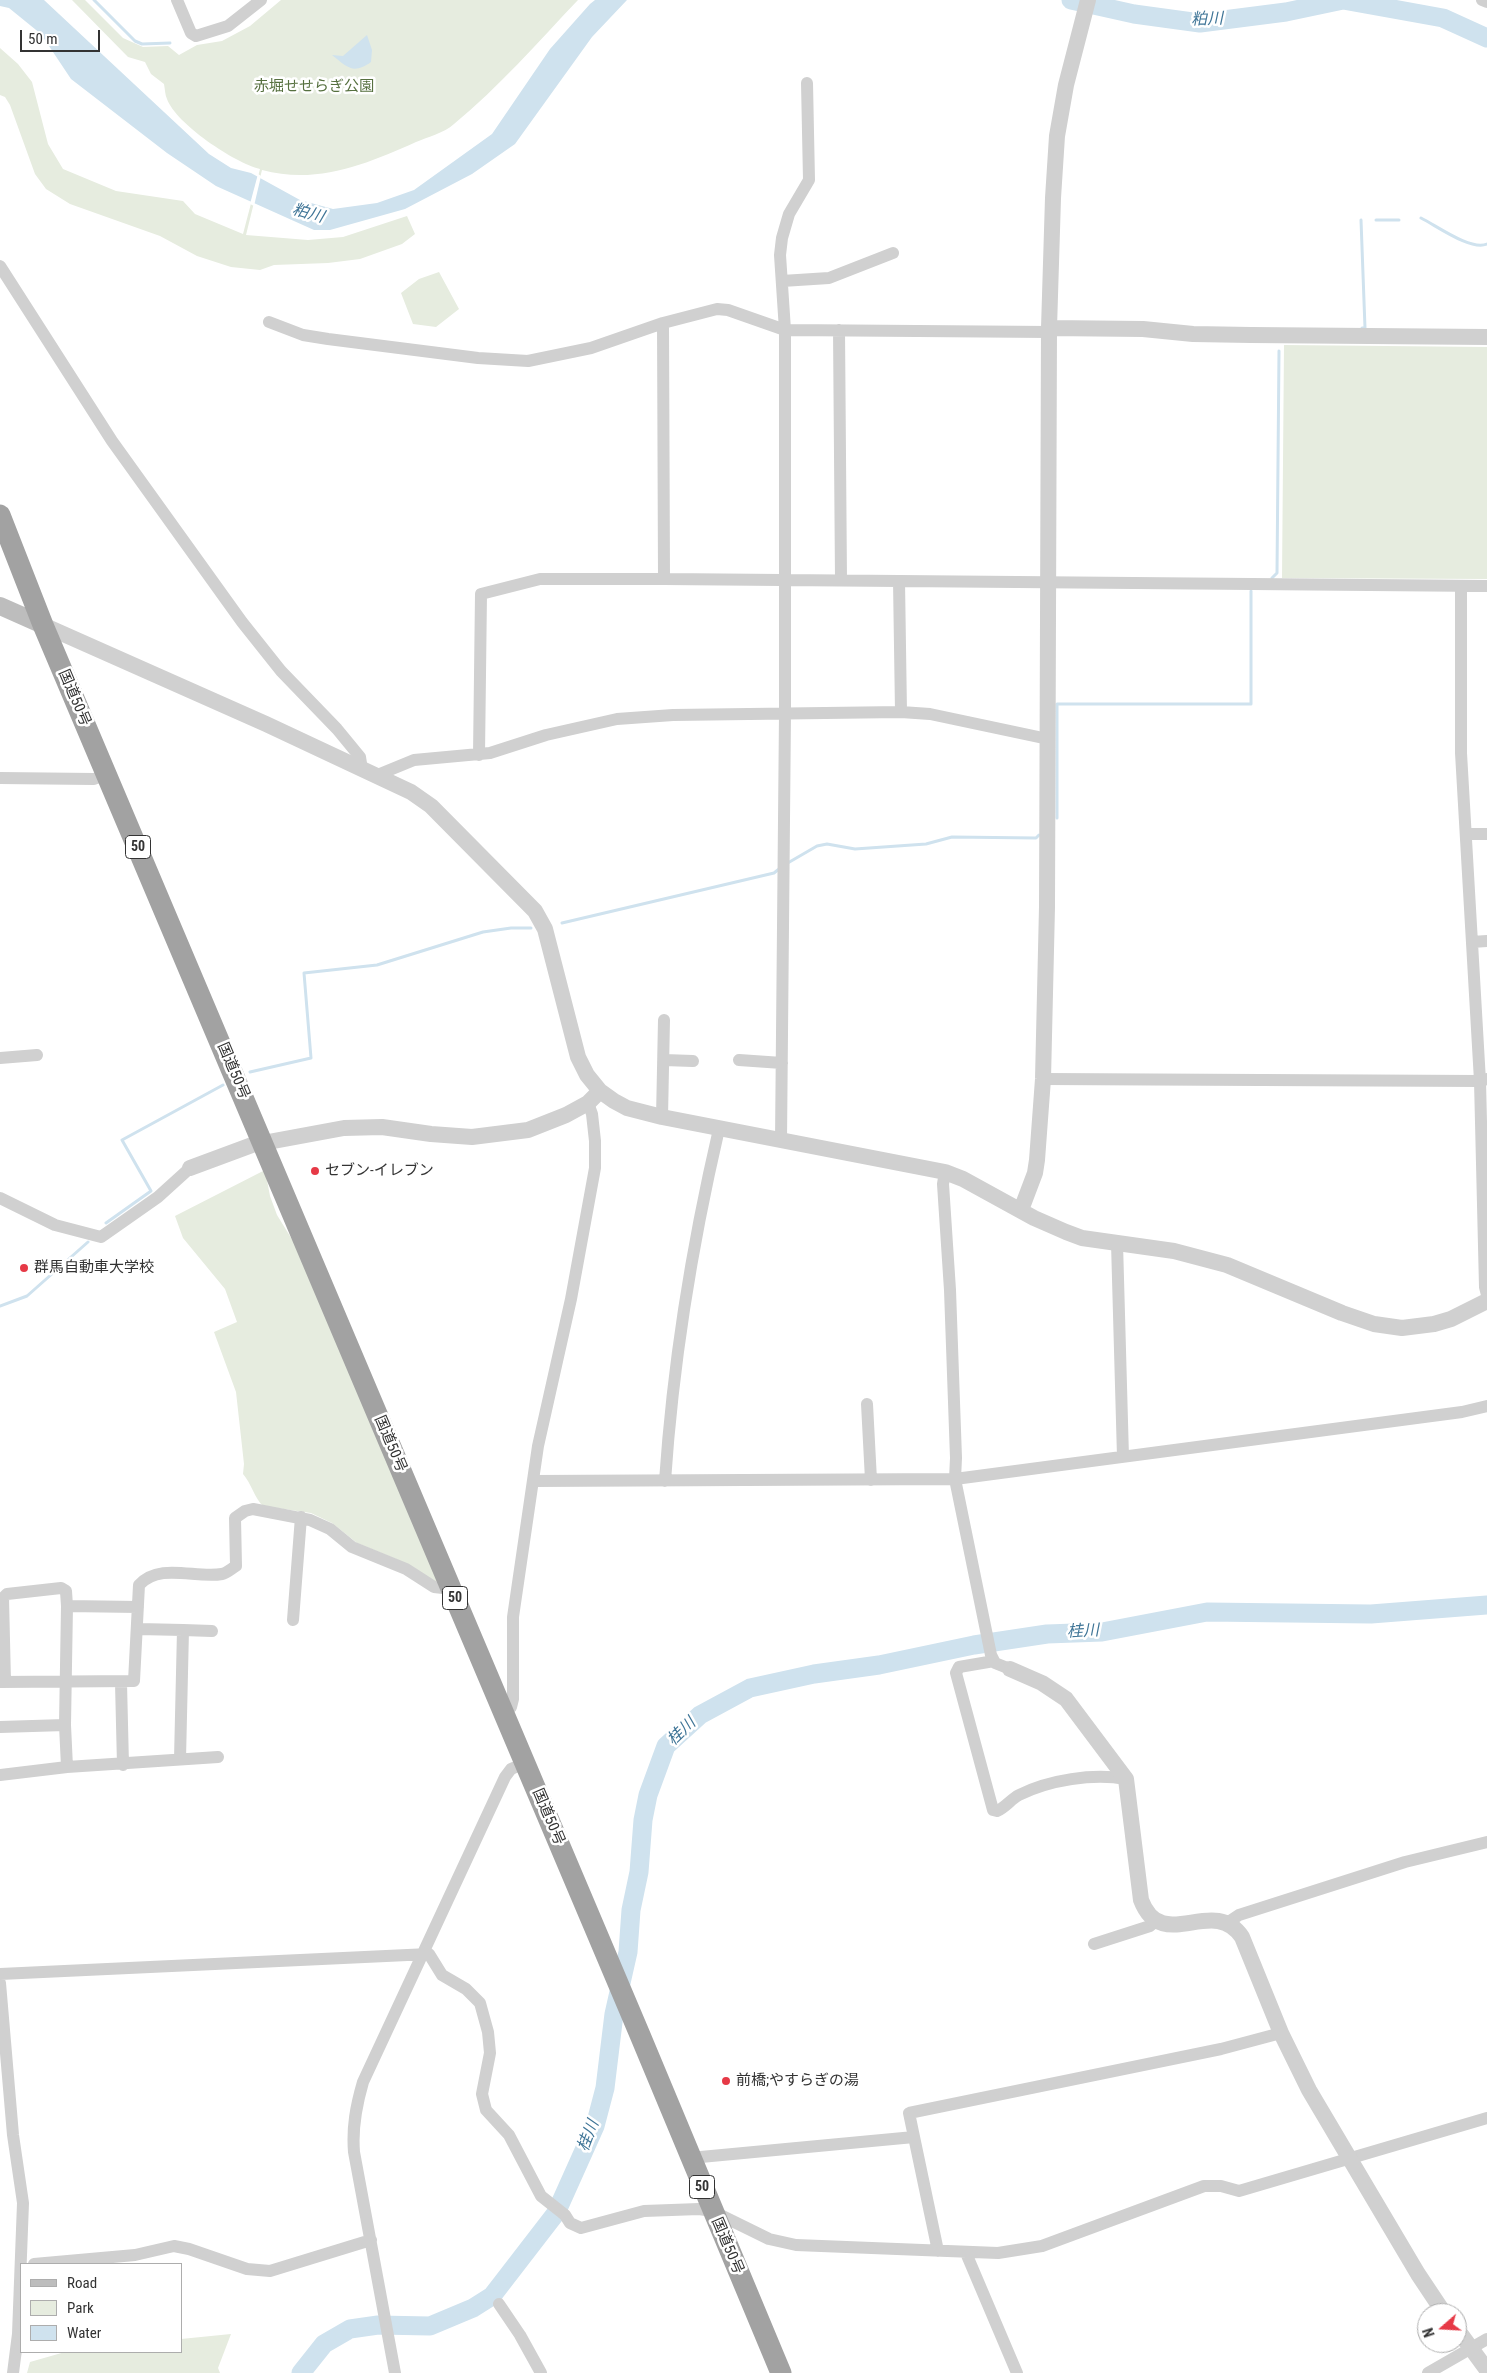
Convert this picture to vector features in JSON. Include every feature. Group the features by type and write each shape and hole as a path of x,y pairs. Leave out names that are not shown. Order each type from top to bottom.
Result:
{"highway":[{"name":"国道50号","path":"0,515 43,625 504,1712 781,2373"}],"main road":[{"path":"0,606 43,625"}],"street":[{"path":"178,0 191,33 196,36 228,26 261,0"},
{"path":"1022,1210 1035,1173 1037,1160 1042,1079 1048,739 1049,330 1056,136 1071,64 1088,0"},
{"path":"1482,0 1487,2"},
{"path":"780,1140 785,713 785,330 780,255 785,225 794,203 803,192 809,180 807,83"},
{"path":"782,281 829,278 892,253"},
{"path":"0,266 112,441 242,622 281,671 337,729 360,757 369,773"},
{"path":"269,322 303,335 328,339 478,358 528,361 591,348 663,323 717,309 728,310 785,330 1143,329 1193,334 1487,337"},
{"path":"663,323 664,579"},
{"path":"839,330 842,580"},
{"path":"479,755 481,594 540,579 1048,581 1487,586"},
{"path":"900,581 901,712"},
{"path":"1461,586 1461,753 1472,942 1484,1080 1481,1182 1485,1287 1487,1295"},
{"path":"43,625 266,724 411,792 430,806 535,911 545,929 578,1057 587,1075 594,1097 592,1114 595,1168 571,1299 538,1446 513,1617 513,1699 511,1708 504,1712"},
{"path":"369,773 414,760 479,755 504,750 546,735 617,719 673,715 901,712 930,714 1048,739"},
{"path":"0,778 94,779 107,774"},
{"path":"1466,834 1487,834"},
{"path":"1472,942 1487,941"},
{"path":"662,1117 664,1020"},
{"path":"0,1058 37,1055"},
{"path":"664,1060 693,1061"},
{"path":"739,1060 782,1063"},
{"path":"1042,1079 1484,1080"},
{"path":"594,1097 662,1117 945,1172 963,1179 1066,1232 1082,1238 1174,1251 1227,1265 1357,1319 1388,1327 1417,1327 1434,1324 1451,1319 1487,1301"},
{"path":"0,1198 56,1225 101,1237 158,1197 190,1168 252,1144 358,1126 382,1126 455,1136 489,1135 528,1130 566,1115 594,1097"},
{"path":"664,1481 686,1298 699,1216 719,1129"},
{"path":"945,1172 943,1184 950,1290 956,1458 955,1480 995,1664 1042,1683 1066,1699 1126,1779 1141,1900 1149,1916 1156,1921 1174,1926 1217,1920 1236,1928 1242,1937 1281,2033 1309,2090 1418,2274 1437,2303"},
{"path":"1118,1243 1123,1457"},
{"path":"867,1404 871,1480"},
{"path":"534,1481 955,1480 1453,1413 1487,1406"},
{"path":"67,1767 65,1725 65,1682 67,1606 66,1591 61,1588 7,1594 3,1598 2,1682 65,1682 130,1683 136,1678 139,1585 143,1581 164,1572 224,1574 236,1566 235,1518 239,1514 253,1509 301,1517 330,1529 352,1547 406,1570 434,1587 452,1589"},
{"path":"293,1620 301,1517"},
{"path":"67,1606 138,1608"},
{"path":"139,1629 212,1631"},
{"path":"180,1759 183,1630"},
{"path":"993,1658 958,1667 956,1673 993,1810 998,1811 1021,1794 1053,1784 1088,1778 1126,1779"},
{"path":"121,1683 123,1765"},
{"path":"0,1727 65,1725"},
{"path":"0,1775 67,1767 123,1765 218,1757"},
{"path":"395,2373 354,2152 354,2121 363,2082 505,1777 511,1769 525,1763"},
{"path":"1227,1923 1239,1915 1404,1862 1487,1842"},
{"path":"1094,1944 1150,1926 1156,1921"},
{"path":"0,1974 423,1952 429,1954 442,1975 466,1989 480,2002 488,2032 490,2053 482,2094 486,2110 509,2135 543,2198 562,2213 570,2223 581,2228 644,2211 698,2209 712,2211 769,2239 796,2245 998,2254 1042,2246 1204,2186 1222,2186 1239,2191 1487,2118"},
{"path":"0,1982 13,2135 23,2203 21,2263"},
{"path":"938,2251 909,2113 1221,2049 1281,2033"},
{"path":"690,2158 914,2138"},
{"path":"44,2263 135,2254 174,2246 189,2249 247,2270 270,2270 371,2240"},
{"path":"966,2253 1017,2373"},
{"path":"13,2373 18,2334 20,2289"},
{"path":"499,2304 520,2335 541,2373"},
{"path":"1428,2373 1487,2339"},
{"path":"1467,2342 1487,2370"}],"green space":[{"name":"赤堀せせらぎ公園","path":"72,0 85,0 123,38 143,47 168,46 179,55 197,45 222,41 250,26 281,0 578,0 502,80 471,110 446,130 379,158 341,170 322,174 302,175 262,170 246,235 308,240 343,237 407,216 415,234 402,244 360,259 328,263 274,265 260,270 231,267 197,256 160,236 70,204 46,189 35,174 10,105 5,97 0,95 0,48 18,64 32,82 48,144 63,169 116,191 183,201 195,214 243,234 260,169 222,151 194,131 173,109 166,97 164,84 151,74 145,62 128,57"},
{"path":"439,272 459,309 436,327 413,324 401,293 419,279"},
{"path":"1284,345 1487,347 1487,579 1282,578"},
{"path":"265,1170 270,1196 277,1215 298,1249 438,1580 435,1582 396,1559 357,1543 332,1523 311,1513 263,1506 243,1474 244,1464 236,1392 214,1332 237,1322 225,1289 183,1238 175,1216"},
{"path":"231,2334 218,2368 220,2373 27,2373 30,2362 62,2353 182,2353 182,2339"}],"water":[{"path":"0,0 44,0 209,154 231,168 251,173 300,200 333,209 377,203 414,190 492,134 550,49 590,4 595,0 627,0 592,37 515,144 472,174 405,209 330,230 314,230 216,186 167,153 71,79 41,34 9,8 0,6"},
{"path":"367,35 372,50 371,62 365,66 355,69 350,68 332,55 343,56"}],"pier":[{"path":"258,174 261,176 254,206 250,204"}],"waterway":[{"path":"94,0 135,41 142,44 170,43"},
{"name":"粕川","path":"1071,0 1134,14 1200,23 1286,12 1343,0"},
{"name":"粕川","path":"1343,0 1443,18 1487,38"},
{"path":"1421,218 1463,241 1472,244 1487,244"},
{"path":"1361,220 1365,328 1362,328"},
{"path":"1376,220 1399,220"},
{"path":"1272,578 1277,573 1279,351"},
{"path":"1057,818 1057,704 1251,704 1251,591"},
{"path":"786,864 817,846 827,844 855,849 926,844 952,837 1036,838 1039,835"},
{"path":"562,923 774,873 779,869"},
{"path":"250,1072 311,1058 304,973 377,965 483,932 511,928 531,928"},
{"path":"106,1223 151,1191 122,1140 223,1085"},
{"path":"0,1306 27,1296 88,1242"},
{"name":"桂川","path":"301,2373 324,2344 350,2329 378,2325 430,2326 473,2308 492,2296 556,2213 595,2126 605,2088 614,2014 628,1952 631,1910 639,1872 643,1820 648,1795 666,1746 700,1715 750,1688 814,1674 879,1665 974,1645 1047,1634 1102,1632 1207,1612 1371,1614 1487,1605"}],"place":[{"name":"セブン-イレブン","path":"315,1171"},
{"name":"群馬自動車大学校","path":"24,1268"},
{"name":"前橋;やすらぎの湯","path":"726,2081"}]}
